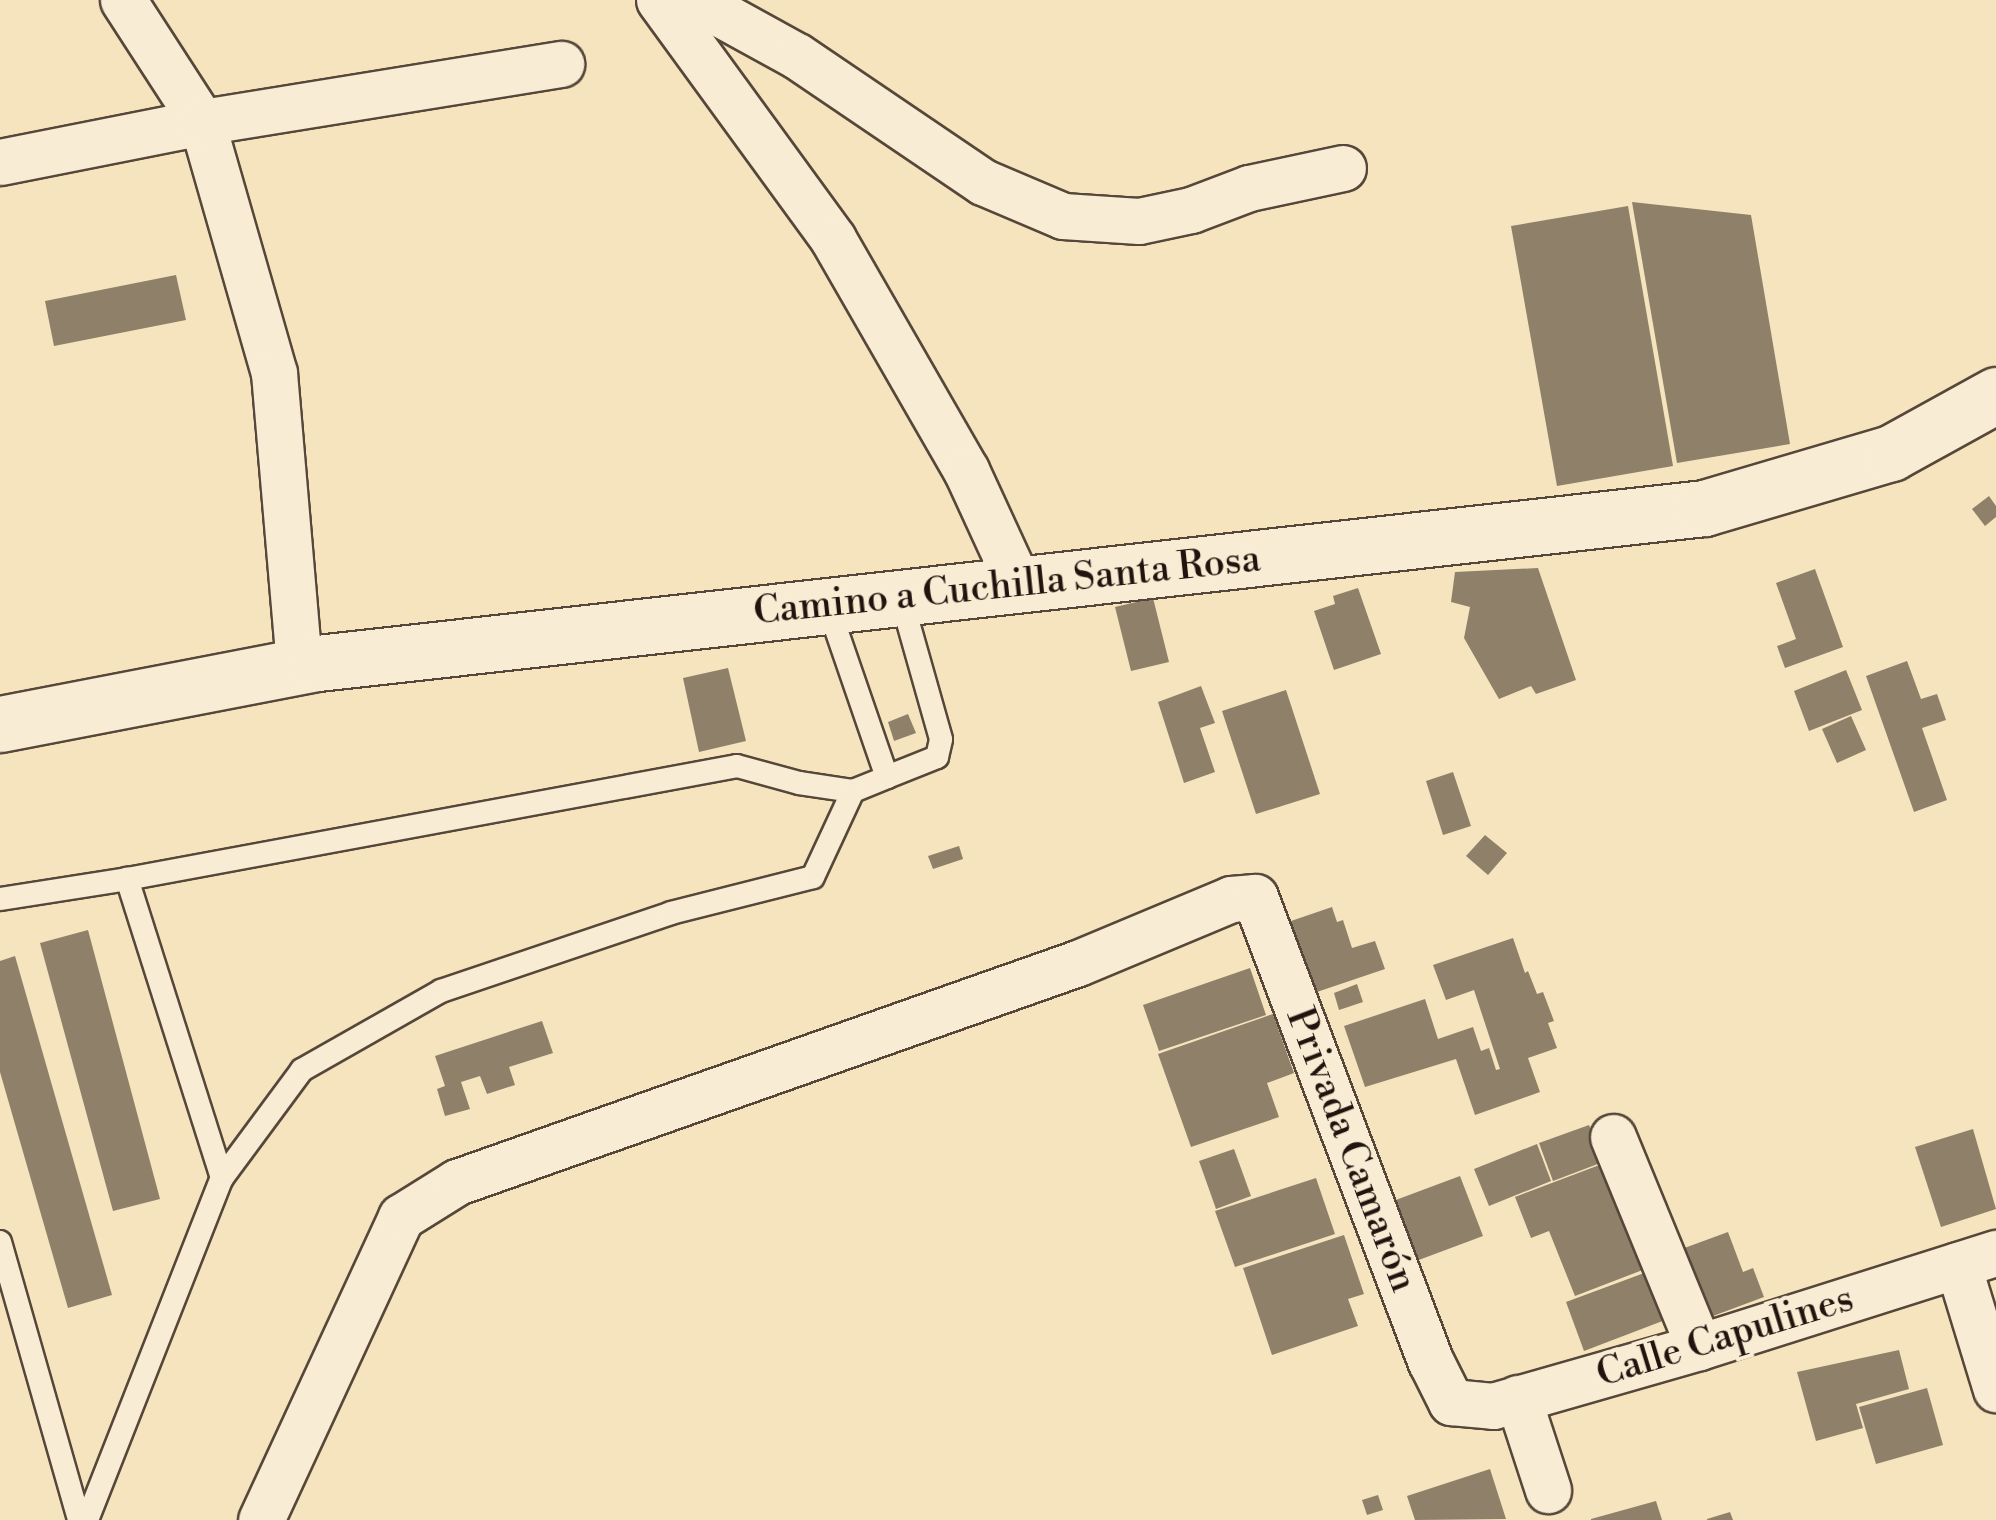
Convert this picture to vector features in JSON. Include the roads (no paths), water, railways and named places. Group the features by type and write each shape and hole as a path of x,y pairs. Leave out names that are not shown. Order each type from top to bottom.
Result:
{"street":[{"path":"123,0 202,122 274,373 299,666"},
{"path":"659,0 833,239 966,470 1020,585"},
{"path":"695,0 798,56 983,182 1063,216 1139,222 1191,210 1249,188 1343,168"},
{"path":"0,162 202,122 561,64"},
{"name":"Camino a Cuchilla Santa Rosa","path":"0,724 299,666 1704,508 1890,453 1996,396"},
{"name":"Privada Camarón","path":"261,1520 402,1217 457,1182 1078,963 1231,900 1255,897 1431,1362 1451,1402"},
{"path":"1613,1136 1699,1347"},
{"path":"1977,1259 1996,1389"},
{"name":"Calle Capulines","path":"1451,1402 1493,1406 1699,1347 1977,1259"},
{"path":"1518,1398 1548,1490"}],"lane":[{"path":"0,899 738,766 799,783 853,791 937,757 941,739 901,598"},
{"path":"828,606 886,777"},
{"path":"87,1520 222,1178 302,1070 441,990 671,913 813,877 853,791"},
{"path":"127,879 222,1178"},
{"path":"0,1242 79,1520"}]}
